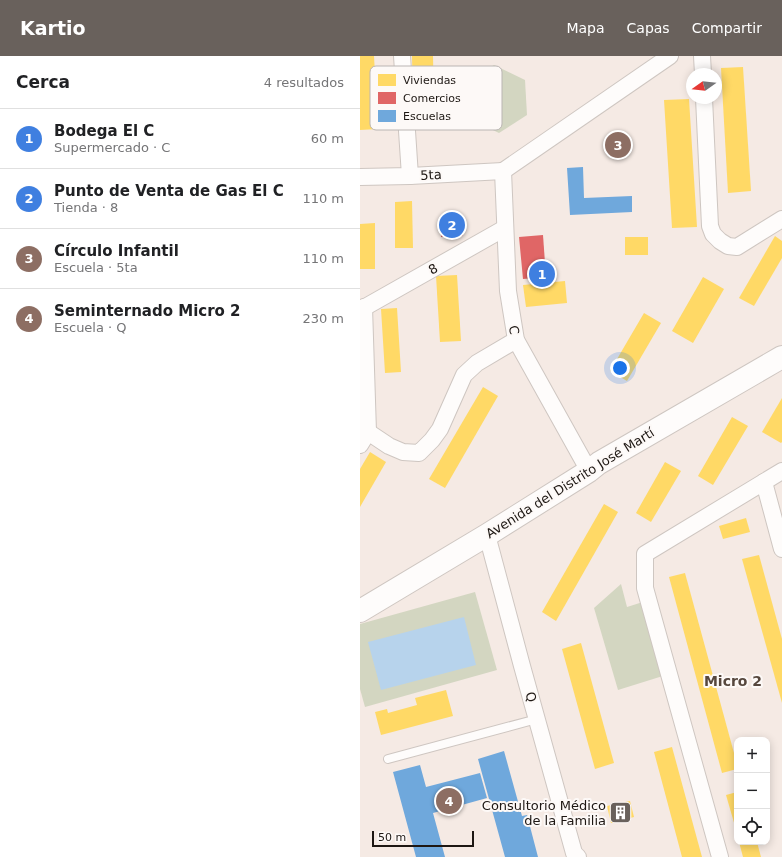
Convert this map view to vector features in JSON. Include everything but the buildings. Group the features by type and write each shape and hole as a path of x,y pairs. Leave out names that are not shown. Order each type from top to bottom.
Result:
{"main road":[{"name":"Avenida del Distrito José Martí","path":"360,611 487,535 589,471 599,463 782,357"}],"street":[{"path":"402,56 403,66"},
{"path":"503,171 670,56"},
{"path":"702,56 703,68"},
{"path":"704,104 710,226 713,234 728,246 737,247 782,219"},
{"path":"407,130 410,176"},
{"name":"5ta","path":"360,177 503,171"},
{"name":"C","path":"503,171 508,291 516,340 589,471"},
{"name":"8","path":"362,309 505,228"},
{"path":"362,309 364,438 403,452 419,452 432,440 440,429 464,375 477,363 516,340"},
{"path":"720,857 643,589 645,554 782,471"},
{"path":"764,482 782,549"},
{"name":"Q","path":"487,535 574,853 578,857"}],"lane":[{"path":"388,759 537,719"}],"green space":[{"path":"502,69 525,80 527,115 499,133 493,130 502,130"},
{"path":"621,584 627,607 646,601 666,675 618,690 594,608"},
{"path":"475,592 497,670 365,707 360,689 360,624"}],"water":[{"path":"464,617 476,665 381,690 368,642"}],"place":[{"name":"Círculo Infantil","path":"618,145"},
{"name":"Punto de Venta de Gas El C","path":"452,225"},
{"name":"Bodega El C","path":"542,274"},
{"name":"Seminternado Micro 2","path":"449,801"},
{"name":"Consultorio Médico de la Familia","path":"621,812"}],"district":[{"name":"Micro 2","path":"733,681"}]}
